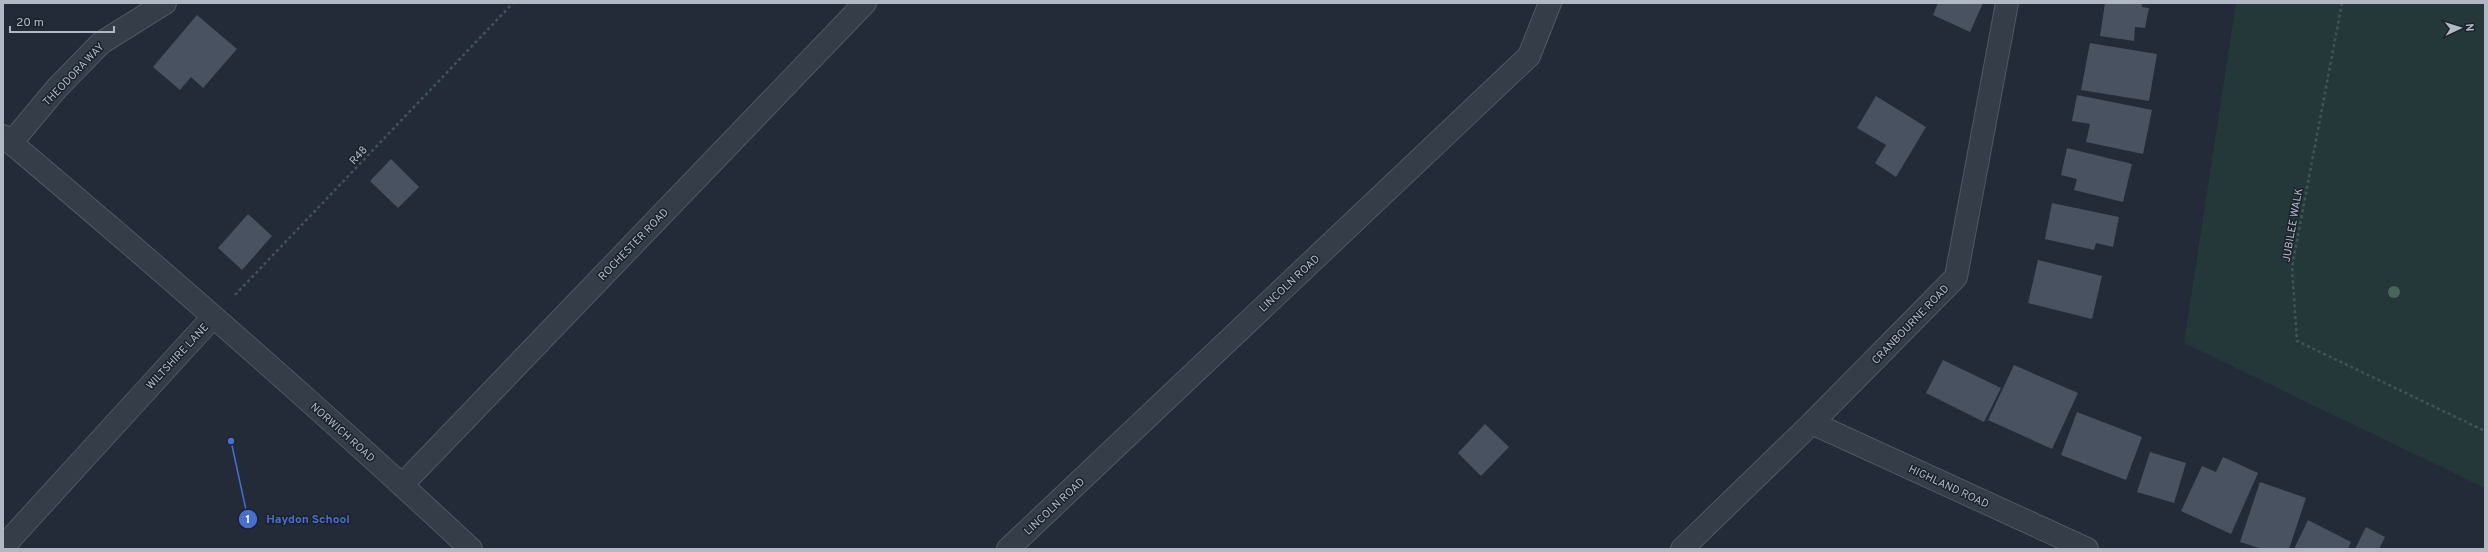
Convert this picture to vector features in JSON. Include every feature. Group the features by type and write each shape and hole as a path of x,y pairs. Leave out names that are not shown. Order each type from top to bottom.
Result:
{"street":[{"name":"THEODORA WAY","path":"7,139 101,43 166,3"},
{"name":"ROCHESTER ROAD","path":"402,485 864,3"},
{"name":"LINCOLN ROAD","path":"1008,549 1529,56 1550,3"},
{"name":"CRANBOURNE ROAD","path":"1682,549 1812,423 1956,277 2007,3"},
{"name":"WILTSHIRE LANE","path":"7,139 213,317 7,533"},
{"name":"NORWICH ROAD","path":"213,317 402,485 471,549"},
{"name":"HIGHLAND ROAD","path":"1812,423 2087,549"}],"path":[{"name":"R48","path":"213,317 513,3"},
{"name":"JUBILEE WALK","path":"2342,3 2292,267 2297,341 2485,431"}],"shaded area":[{"path":"2236,3 2485,3 2485,488 2184,343"}],"building":[{"path":"1938,3 1983,3 1970,32 1933,15"},
{"path":"2105,3 2142,3 2142,7 2149,8 2145,28 2135,27 2134,41 2100,36"},
{"path":"197,15 237,49 203,88 191,77 180,90 153,67"},
{"path":"2090,43 2157,54 2149,101 2081,90"},
{"path":"2077,95 2152,110 2143,154 2086,142 2090,124 2072,121"},
{"path":"1876,96 1926,127 1896,177 1875,163 1886,145 1857,128"},
{"path":"2067,148 2132,164 2123,202 2074,190 2077,179 2061,175"},
{"path":"391,159 419,187 398,208 370,181"},
{"path":"2052,203 2119,217 2113,247 2096,243 2094,250 2045,239"},
{"path":"248,214 272,236 242,270 218,248"},
{"path":"2038,260 2102,276 2092,319 2028,303"},
{"path":"1943,360 2001,388 1984,422 1926,393"},
{"path":"2014,365 2078,393 2052,449 1988,420"},
{"path":"2077,412 2142,437 2126,480 2061,455"},
{"path":"1485,424 1509,447 1481,476 1458,453"},
{"path":"2150,452 2186,463 2174,503 2137,492"},
{"path":"2223,457 2258,473 2231,534 2181,511 2202,466 2216,472"},
{"path":"2260,482 2306,498 2289,549 2262,549 2240,542"},
{"path":"2308,520 2351,542 2348,549 2294,549"},
{"path":"2366,527 2385,537 2379,549 2355,549"}],"place":[{"name":"Haydon School","path":"231,441"}]}
